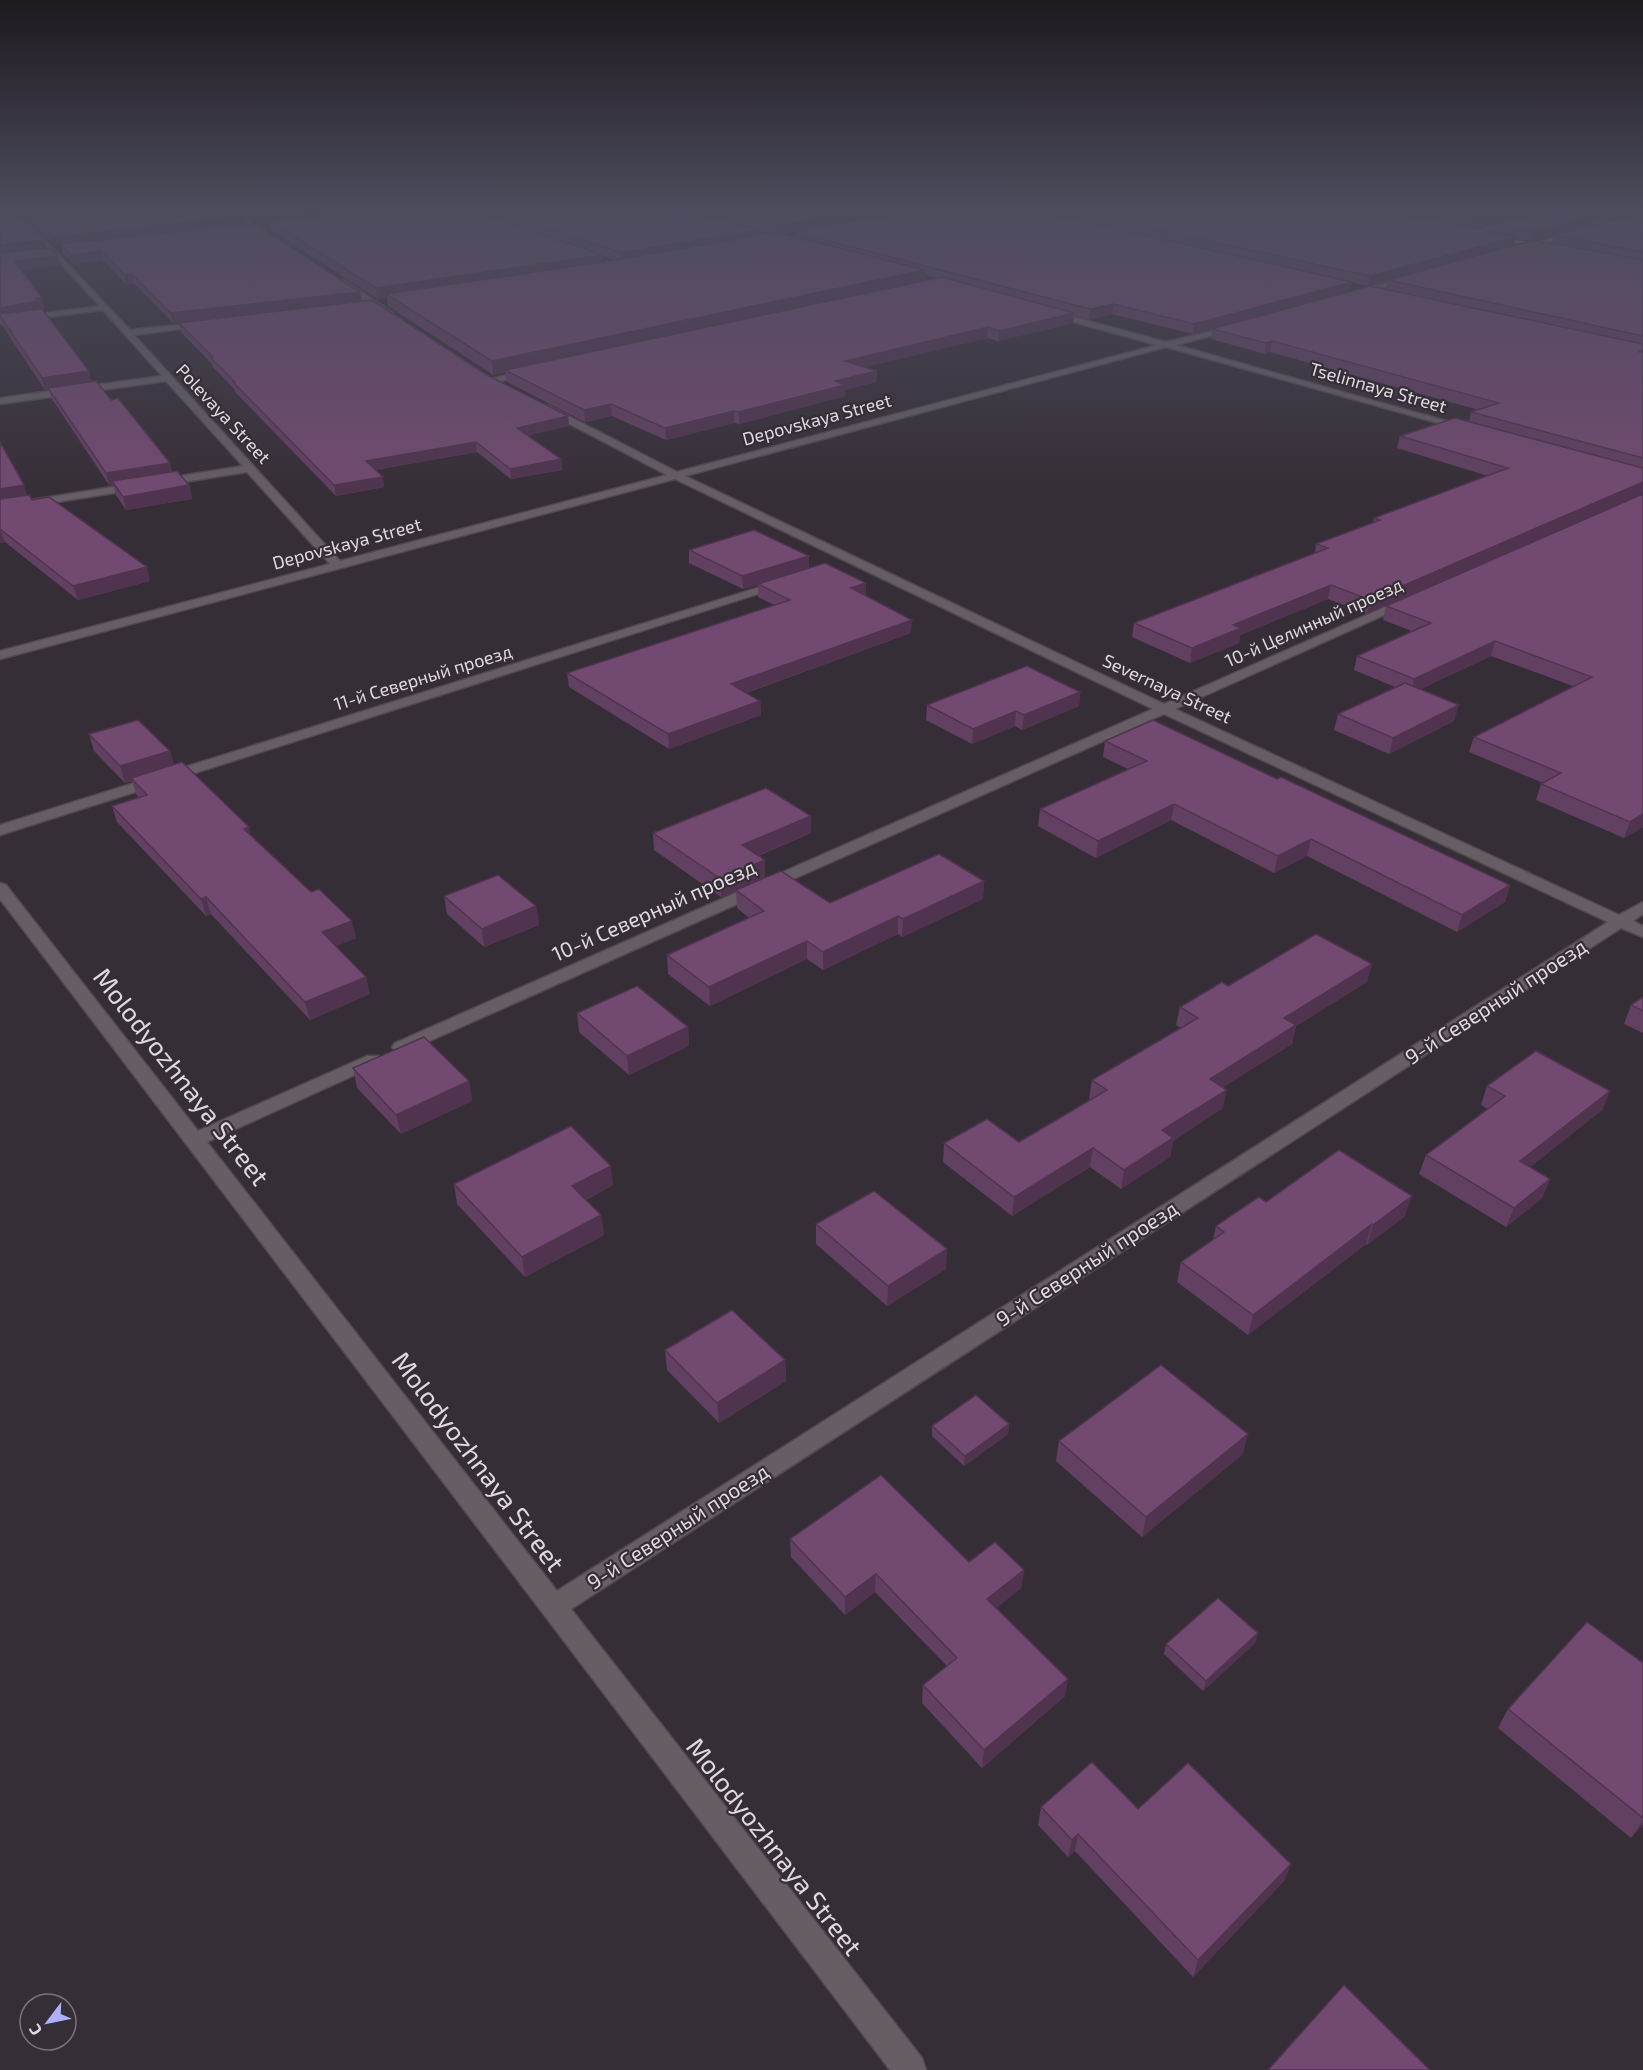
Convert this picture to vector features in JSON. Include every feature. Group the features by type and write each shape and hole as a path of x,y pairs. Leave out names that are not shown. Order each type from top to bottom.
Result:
{"street":[{"name":"Polevaya Street","path":"100,304 337,565"},
{"path":"363,305 375,304 395,316"},
{"path":"0,321 104,308"},
{"name":"Tselinnaya Street","path":"1045,311 1470,429"},
{"path":"127,333 210,324"},
{"name":"Depovskaya Street","path":"0,655 1239,326"},
{"path":"492,380 538,370"},
{"path":"482,373 502,385"},
{"path":"0,401 167,378"},
{"name":"Severnaya Street","path":"533,401 677,476 1164,709 1643,932"},
{"path":"0,508 251,468"},
{"path":"834,567 856,560"},
{"name":"11-й Северный проезд","path":"0,830 788,582"},
{"name":"10-й Целинный проезд","path":"1164,709 1414,598"},
{"name":"10-й Северный проезд","path":"194,1140 1164,709"},
{"name":"Molodyozhnaya Street","path":"0,888 910,2070"},
{"name":"9-й Северный проезд","path":"553,1607 1643,907"}],"building":[{"path":"0,304 24,304 0,308"},
{"path":"161,304 255,304 170,313"},
{"path":"342,304 378,304 487,375 568,416 517,428 561,459 510,469 476,442 366,461 383,477 334,485 179,323"},
{"path":"401,304 765,304 492,361"},
{"path":"817,304 1040,304 1074,313 999,331 988,327 845,361 877,371 835,381 845,385 665,428 611,404 584,410 505,370"},
{"path":"1069,304 1271,304 1194,324 1113,304 1090,309"},
{"path":"1305,304 1453,304 1643,344 1643,350 1639,352 1643,352 1643,458 1471,412 1499,403 1272,341 1266,343 1212,329"},
{"path":"1495,304 1643,304 1643,336"},
{"path":"42,309 89,371 42,378 0,316 0,314"},
{"path":"96,381 111,400 118,398 170,463 106,473 48,388"},
{"path":"1455,418 1643,468 1643,482 1370,600 1331,585 1233,625 1241,628 1192,648 1134,623 1328,548 1316,544 1380,520 1374,518 1508,468 1400,436"},
{"path":"0,442 24,485 0,489"},
{"path":"177,471 189,485 123,497 112,481"},
{"path":"1643,494 1643,814 1630,822 1541,784 1561,773 1474,737 1592,677 1495,641 1414,679 1357,656 1431,623 1386,606"},
{"path":"29,495 32,500 49,497 147,567 73,586 0,529 0,499"},
{"path":"754,530 809,556 742,576 689,550"},
{"path":"825,563 866,583 851,588 912,620 731,684 760,701 668,734 567,673 790,600 758,584"},
{"path":"1027,666 1080,692 1024,715 1016,711 973,729 927,705"},
{"path":"1405,683 1459,705 1393,738 1338,714"},
{"path":"138,720 170,751 120,766 89,734"},
{"path":"1153,720 1277,779 1281,777 1510,885 1462,915 1311,839 1278,856 1174,804 1098,841 1040,809 1147,761 1105,741"},
{"path":"182,762 249,827 244,829 311,892 319,889 352,921 322,932 366,977 305,1002 206,897 201,899 112,806 147,795 131,778"},
{"path":"766,788 811,816 742,845 765,860 721,879 653,833"},
{"path":"939,854 984,881 903,919 898,916 823,952 807,941 709,987 667,955 764,911 736,890 781,871 830,903"},
{"path":"498,875 536,906 482,929 444,896"},
{"path":"1316,934 1372,964 1284,1018 1296,1025 1210,1079 1227,1090 1162,1130 1173,1138 1124,1170 1093,1148 1014,1197 944,1143 987,1119 1019,1142 1107,1090 1092,1080 1198,1018 1180,1007 1222,982 1228,986"},
{"path":"637,986 688,1027 627,1056 577,1013"},
{"path":"1643,997 1643,1011 1631,1005"},
{"path":"424,1037 469,1081 396,1115 353,1068"},
{"path":"1536,1051 1610,1091 1520,1161 1550,1179 1514,1208 1426,1155 1505,1096 1487,1086"},
{"path":"571,1126 611,1166 572,1186 601,1215 522,1257 454,1184"},
{"path":"1339,1150 1412,1196 1253,1315 1181,1262 1224,1232 1216,1226 1259,1197 1266,1202"},
{"path":"874,1191 947,1249 888,1286 816,1224"},
{"path":"732,1310 785,1360 717,1403 665,1350"},
{"path":"1161,1365 1248,1434 1146,1517 1059,1441"},
{"path":"976,1395 1009,1424 965,1456 932,1426"},
{"path":"881,1475 969,1562 995,1542 1024,1570 987,1599 1068,1679 984,1750 923,1685 957,1658 876,1574 845,1597 790,1539"},
{"path":"1218,1598 1258,1633 1206,1681 1166,1644"},
{"path":"1587,1622 1643,1663 1643,1818 1508,1709"},
{"path":"1092,1762 1138,1809 1188,1763 1291,1864 1198,1960 1078,1834 1072,1840 1041,1807"},
{"path":"1344,1985 1430,2070 1268,2070"}]}
